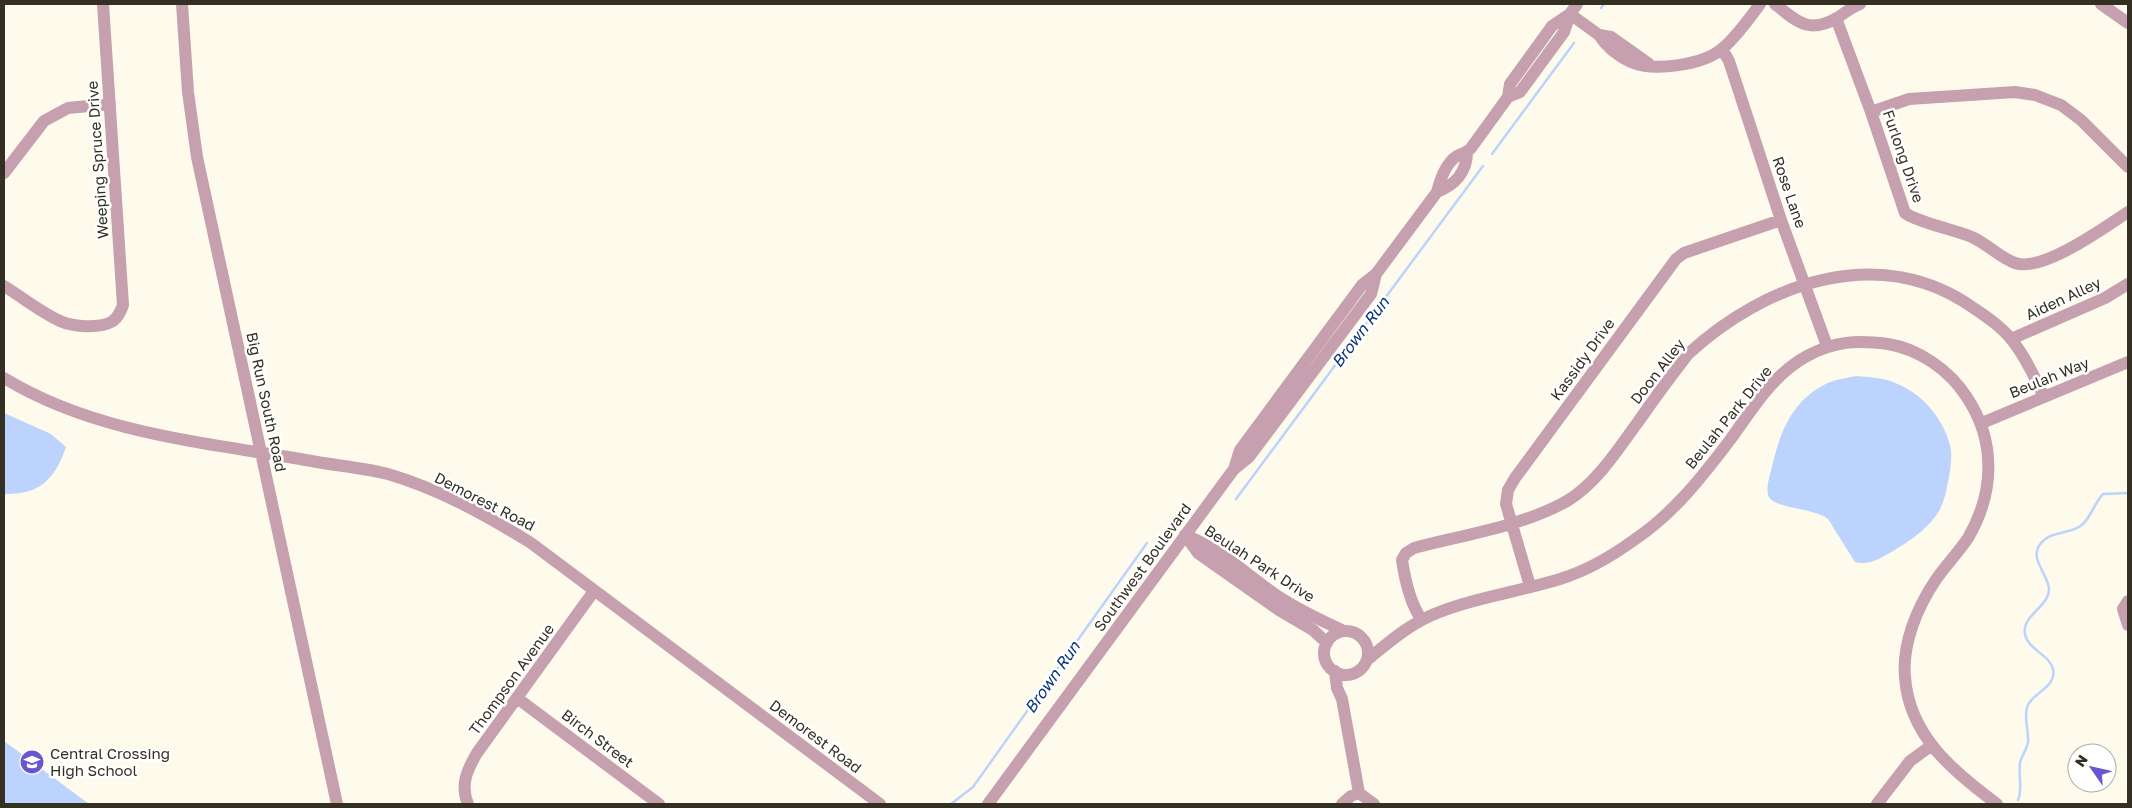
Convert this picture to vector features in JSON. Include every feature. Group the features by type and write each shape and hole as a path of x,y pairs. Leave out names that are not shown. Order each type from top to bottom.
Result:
{"street":[{"name":"Weeping Spruce Drive","path":"4,286 60,321 71,324 100,325 112,321 119,314 123,305 103,4"},
{"name":"Big Run South Road","path":"182,4 188,92 195,149 337,804"},
{"path":"1574,9 1599,34 1610,37 1649,64 1670,67 1694,62 1722,49 1760,4"},
{"path":"1775,4 1802,25 1811,26 1836,18 1860,4"},
{"path":"2101,4 2128,23"},
{"name":"Southwest Boulevard","path":"988,804 1234,469 1240,450 1362,285 1376,274 1438,192 1440,178 1456,157 1467,152 1508,97 1510,84 1552,26 1574,9"},
{"name":"Furlong Drive","path":"1836,18 1872,112 1905,213 1919,220 1950,229 1986,244 2014,263 2034,264 2051,258 2088,238 2128,212"},
{"name":"Rose Lane","path":"1722,49 1729,61 1781,220 1827,346"},
{"path":"1872,112 1909,99 2015,92 2035,95 2061,105 2081,120 2128,167"},
{"path":"4,173 44,121 68,108 110,104"},
{"name":"Kassidy Drive","path":"1530,586 1506,504 1508,490 1515,478 1676,259 1684,253 1781,220"},
{"name":"Doon Alley","path":"1422,620 1415,610 1403,569 1402,560 1406,553 1414,548 1511,522 1547,511 1562,504 1592,481 1688,354 1701,342 1754,306 1805,285 1850,274 1877,274 1903,278 1935,287 1963,300 1988,318 2011,339 2036,379 2044,397"},
{"name":"Aiden Alley","path":"2011,339 2105,298 2128,284"},
{"name":"Beulah Park Drive","path":"1368,660 1391,639 1432,615 1530,586 1562,579 1603,560 1636,539 1669,514 1711,465 1775,381 1805,357 1827,346 1849,341 1899,346 1918,354 1948,374 1963,391 1982,423 1986,438 1990,469 1981,512 1967,539 1922,603 1906,649 1904,678 1908,701 1915,720 1932,745 1957,773 1997,804"},
{"name":"Beulah Way","path":"1982,423 2128,362"},
{"name":"Demorest Road","path":"4,378 78,413 148,433 386,474 437,492 490,518 531,543 880,804"},
{"name":"Beulah Park Drive","path":"1185,535 1205,543 1277,596 1305,613 1344,631"},
{"name":"Beulah Park Drive","path":"1185,535 1198,553 1279,610 1313,630 1327,643"},
{"name":"Thompson Avenue","path":"468,804 464,790 467,770 594,591"},
{"path":"2128,601 2124,609 2128,625"},
{"path":"1344,631 1358,634 1364,639 1369,652 1368,660 1359,671 1345,675 1335,672 1327,664 1325,658 1327,643 1331,637 1344,631"},
{"path":"1364,639 1391,639"},
{"path":"1335,672 1337,688 1342,699 1359,793 1374,804"},
{"path":"1342,699 1352,674"},
{"name":"Birch Street","path":"517,698 659,804"},
{"path":"1878,804 1910,761 1932,745"},
{"path":"1342,804 1351,796 1359,793"}],"water":[{"path":"1856,376 1873,377 1889,381 1917,395 1931,409 1943,426 1950,445 1951,455 1945,496 1935,517 1919,534 1906,543 1879,559 1865,563 1855,562 1828,519 1814,512 1778,504 1772,501 1768,494 1769,478 1779,441 1797,406 1817,389 1830,382"},
{"path":"4,413 51,434 66,447 57,468 51,476 37,488 27,492 4,494"},
{"path":"4,741 89,804 4,803"}],"waterway":[{"name":"Brown Run","path":"1601,8 1604,4"},
{"name":"Brown Run","path":"1492,154 1574,43"},
{"name":"Brown Run","path":"1236,499 1483,166"},
{"path":"2018,800 2020,791 2020,763 2028,742 2026,718 2028,705 2048,685 2053,675 2051,664 2030,644 2025,634 2027,622 2045,601 2049,589 2038,560 2038,549 2044,539 2083,524 2103,494 2128,493"},
{"name":"Brown Run","path":"951,804 973,787 1147,543"}],"place":[{"name":"Central Crossing High School","path":"32,762"}]}
